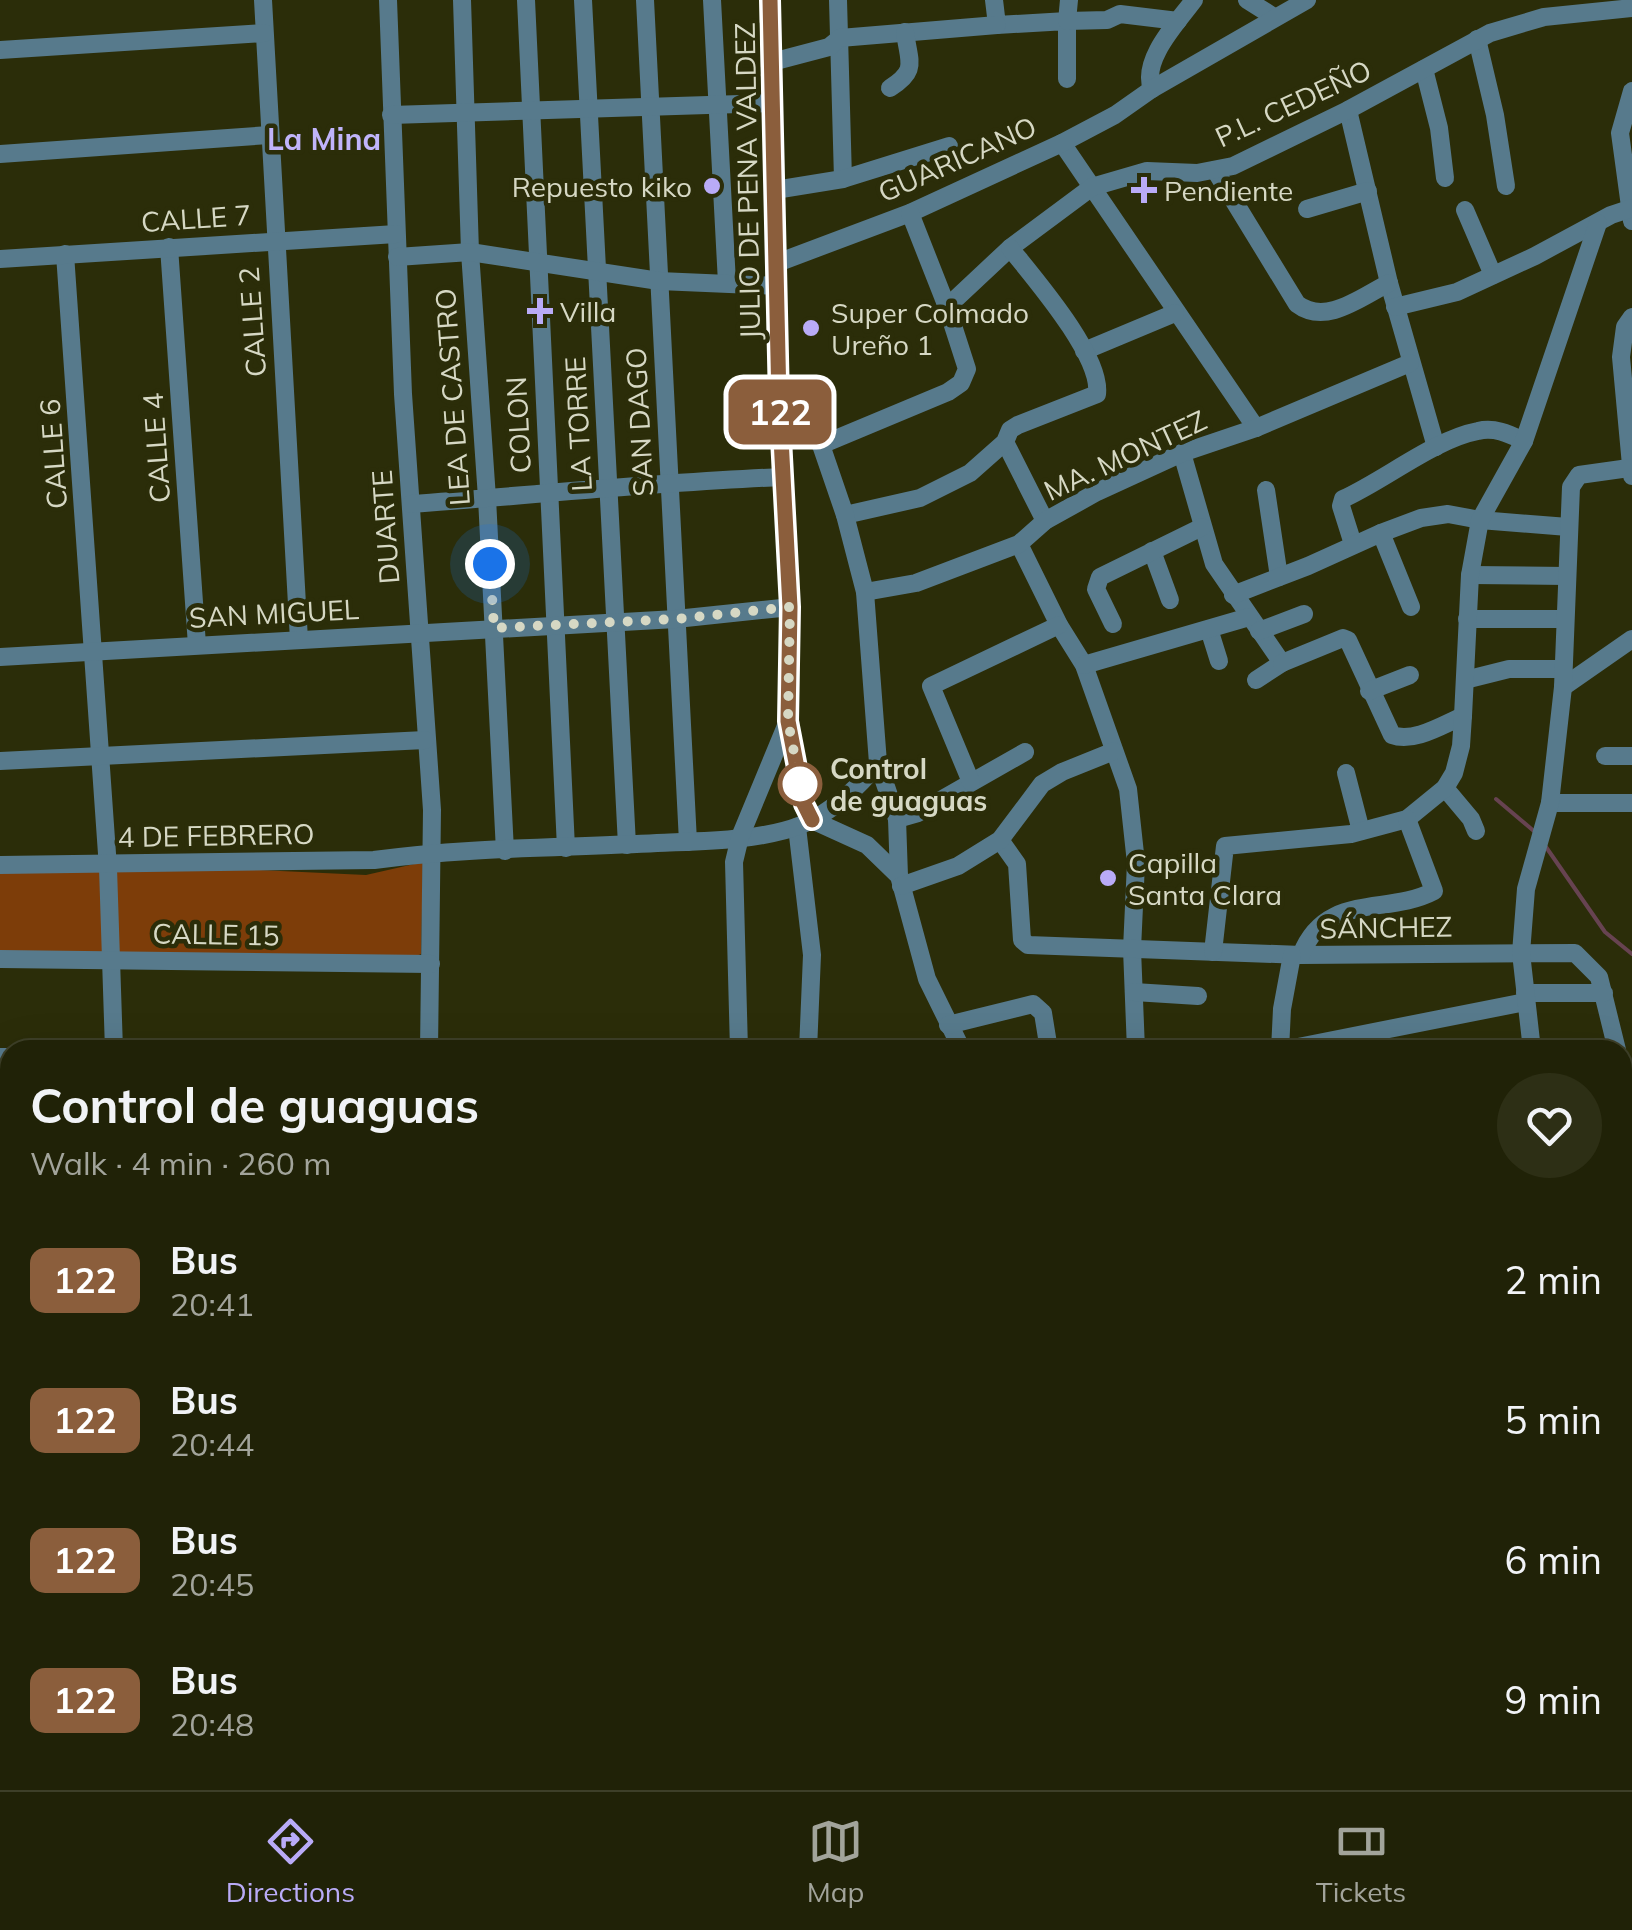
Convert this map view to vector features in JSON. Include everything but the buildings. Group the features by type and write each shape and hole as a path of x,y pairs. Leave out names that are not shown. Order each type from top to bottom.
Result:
{"street":[{"name":"CALLE 2","path":"263,0 300,640"},
{"name":"DUARTE","path":"388,0 397,258 432,810 429,1040"},
{"name":"LEA DE CASTRO","path":"462,0 470,252 487,498 504,851"},
{"name":"COLON","path":"526,0 566,848"},
{"name":"LA TORRE","path":"583,0 627,845"},
{"name":"SAN DAGO","path":"645,0 688,842"},
{"path":"712,0 726,283"},
{"name":"JULIO DE PENA VALDEZ","path":"770,0 779,401 790,607 788,721 804,804 812,955 808,1040"},
{"path":"838,0 842,179"},
{"path":"994,0 997,25"},
{"path":"1067,79 1069,0"},
{"path":"1152,89 1152,63 1194,0"},
{"path":"1247,0 1274,17"},
{"name":"GUARICANO","path":"778,263 910,213 1062,143 1307,0"},
{"name":"P.L. CEDEÑO","path":"947,307 1010,248 1092,187 1147,172 1233,166 1348,110 1477,39 1544,17 1632,8"},
{"path":"772,62 829,47 840,38 1107,20 1120,14 1178,21"},
{"path":"890,88 908,77 910,70 905,32"},
{"path":"0,50 264,33"},
{"path":"1477,39 1506,186"},
{"path":"1424,69 1440,128 1445,178"},
{"path":"1395,307 1445,296 1631,212 1620,134 1632,91"},
{"path":"390,115 773,103"},
{"path":"1348,110 1388,284 1436,447"},
{"path":"0,154 270,136"},
{"path":"1062,143 1256,428"},
{"path":"775,190 842,179 949,146"},
{"path":"1215,170 1298,304 1307,312 1320,314 1340,308 1388,284"},
{"path":"1307,209 1368,191"},
{"path":"1465,210 1492,275"},
{"path":"821,444 948,392 961,382 967,369 910,213"},
{"path":"1213,952 1225,846 1360,831 1407,818 1445,788 1454,773 1464,716 1470,575 1480,520 1524,440 1598,224"},
{"name":"CALLE 7","path":"0,259 396,234"},
{"name":"CALLE 4","path":"169,247 197,645"},
{"path":"845,515 872,512 920,498 970,473 1018,425 1098,394 1099,382 1084,351 1047,294 1010,248"},
{"path":"397,258 470,252 659,281 778,286"},
{"name":"CALLE 6","path":"66,254 108,863 114,1040"},
{"path":"1084,351 1175,312"},
{"path":"1531,1040 1521,953 1526,890 1547,812 1563,678 1572,487 1579,475 1630,472 1621,357 1625,328 1632,317"},
{"name":"MA. MONTEZ","path":"865,592 916,583 1019,544 1046,521 1097,492 1410,364"},
{"path":"779,401 821,444 845,515 865,592 878,763 897,819 900,881 927,979 957,1040"},
{"path":"1353,544 1341,506 1343,499 1384,480 1436,447 1478,430 1503,431 1524,440"},
{"path":"1005,442 1046,521"},
{"path":"1182,454 1214,564 1282,664"},
{"path":"411,504 669,482 783,477"},
{"path":"1266,490 1278,577"},
{"path":"1233,595 1353,544 1435,515 1568,527"},
{"path":"1113,624 1096,582 1100,576 1202,527"},
{"path":"1381,533 1410,607"},
{"path":"1019,544 1059,625 1084,665 1128,789 1136,863 1132,949 1136,1040"},
{"path":"1152,551 1170,600"},
{"path":"1470,575 1567,576"},
{"name":"SAN MIGUEL","path":"0,656 676,619 790,607"},
{"path":"1084,665 1209,629 1304,614"},
{"path":"1467,620 1565,619"},
{"path":"972,782 931,690 934,683 1059,625"},
{"path":"1209,629 1218,661"},
{"path":"1256,680 1282,664 1343,638 1348,640 1392,735 1401,738 1421,734 1464,716"},
{"path":"1465,680 1509,669 1563,678 1632,639"},
{"path":"1369,691 1410,675"},
{"name":"JULIO DE PENA VALDEZ","path":"740,1040 734,862 740,837 788,721"},
{"path":"0,762 425,740"},
{"path":"900,881 958,866 1000,840 1042,784 1114,751"},
{"path":"897,819 918,814 1025,752"},
{"path":"1604,756 1632,756"},
{"path":"804,823 861,784 878,763"},
{"path":"1346,773 1360,831"},
{"path":"1445,788 1471,818 1476,831"},
{"path":"1547,812 1632,803"},
{"path":"1282,1040 1282,1009 1296,955 1309,934 1327,920 1363,906 1434,892 1407,818"},
{"path":"804,823 867,845 900,881"},
{"name":"4 DE FEBRERO","path":"0,865 374,860 432,852 688,842 740,837 804,823"},
{"name":"SÁNCHEZ","path":"1000,840 1017,864 1022,940 1028,944 1296,955 1575,954 1599,978 1604,993"},
{"name":"CALLE 15","path":"0,958 431,964"},
{"path":"1134,992 1198,996"},
{"path":"1329,1040 1525,998 1604,993 1615,1040"},
{"path":"948,1024 1033,1004 1042,1012 1047,1040"}],"shaded area":[{"path":"423,862 421,954 397,964 119,960 114,863 366,875"},
{"path":"0,868 108,868 112,959 0,959"}],"waterway":[{"path":"1496,799 1535,832"},
{"path":"1546,847 1605,932 1632,954"}],"bus line":[{"name":"122","path":"770,0 779,401 790,607 788,721 804,804 812,820"}],"place":[{"name":"Repuesto kiko","path":"712,186"},
{"name":"Pendiente","path":"1144,190"},
{"name":"Villa","path":"540,311"},
{"name":"Super Colmado Ureño 1","path":"811,328"},
{"name":"Control de guaguas","path":"800,784"},
{"name":"Capilla Santa Clara","path":"1108,878"}],"district":[{"name":"La Mina","path":"324,139"}],"route":[{"path":"490,564 494,628 676,619 790,607 788,721 800,784"}]}
